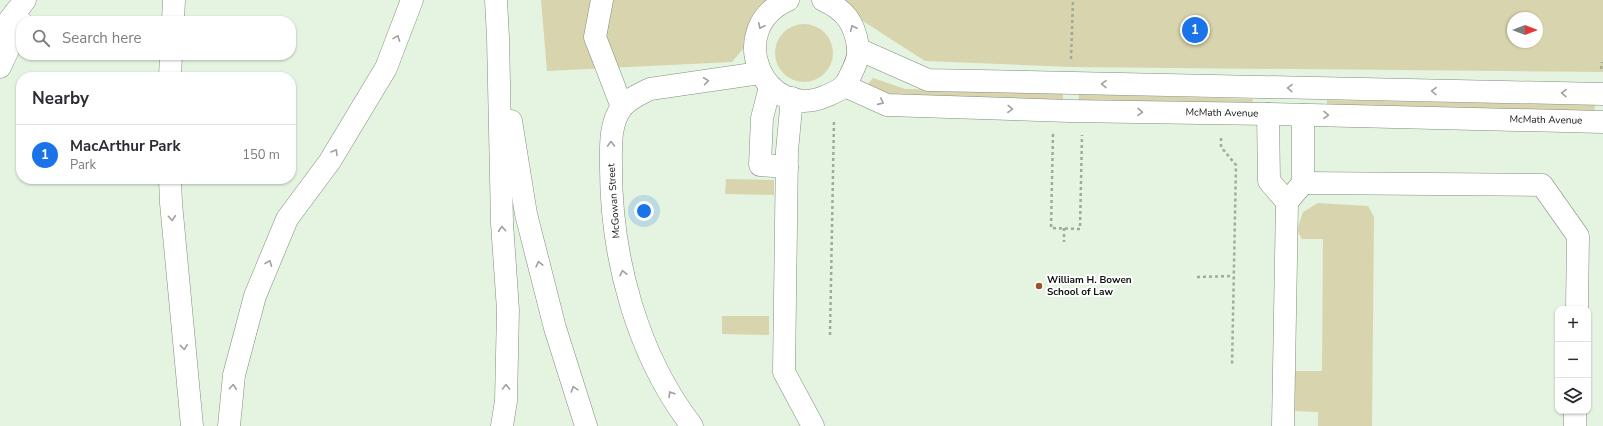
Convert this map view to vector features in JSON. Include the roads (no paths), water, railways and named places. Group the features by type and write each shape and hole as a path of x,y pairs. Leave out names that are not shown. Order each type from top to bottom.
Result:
{"main road":[{"path":"0,33 24,0"},
{"path":"23,16 31,0"},
{"path":"172,16 174,0"},
{"path":"229,426 234,374 255,296 287,219 330,161 386,68 412,0"},
{"path":"496,0 502,223 508,310 506,401 502,426"},
{"path":"602,0 595,37 622,107"},
{"path":"787,167 760,165 765,80 755,56 755,39 761,22 773,9 788,0"},
{"path":"765,80 785,96 802,101 819,99 845,86 855,66 858,49 856,32 848,18 832,2"},
{"path":"0,67 16,32"},
{"path":"498,37 526,214 555,328 586,426"},
{"path":"858,49 928,80 1603,94"},
{"path":"170,72 171,60"},
{"name":"McGowan Street","path":"692,426 660,377 642,338 628,296 617,241 610,185 610,136 622,107 635,96 650,89 765,80"},
{"name":"McMath Avenue","path":"845,86 886,105 1069,112 1268,114 1603,122"},
{"path":"792,98 787,167 784,372 813,426"},
{"path":"1268,114 1269,181 1287,202"},
{"path":"1283,426 1287,202 1303,182 1302,115"},
{"path":"1303,182 1542,185 1578,236 1577,306"},
{"path":"170,184 192,426"},
{"path":"1575,414 1575,426"}],"place":[{"name":"MacArthur Park","path":"1195,30"},
{"name":"William H. Bowen School of Law","path":"1039,286"}]}
